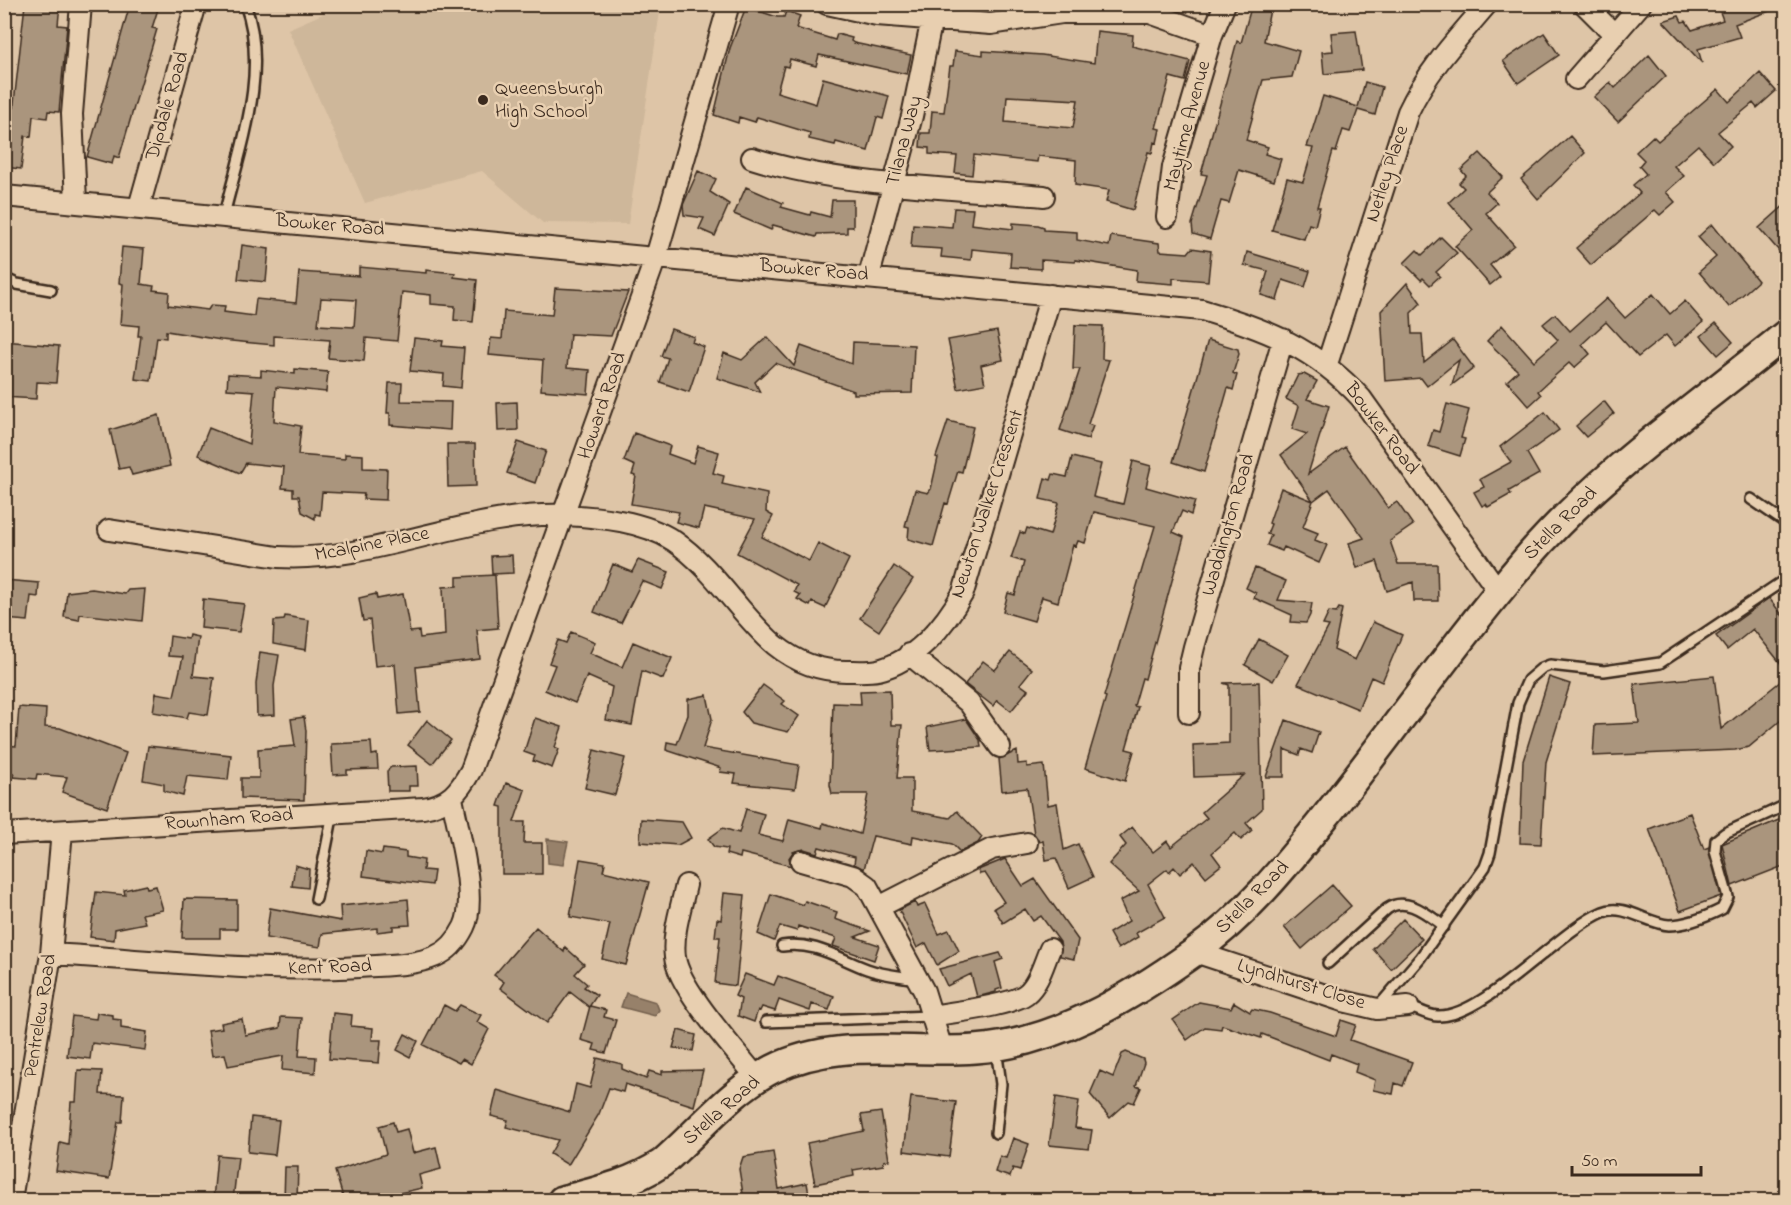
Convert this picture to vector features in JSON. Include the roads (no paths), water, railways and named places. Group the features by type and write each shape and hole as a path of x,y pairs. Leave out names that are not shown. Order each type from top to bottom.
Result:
{"main road":[{"name":"Stella Road","path":"562,1200 646,1174 662,1163 757,1078 785,1064 835,1052 884,1047 942,1049 995,1047 1039,1038 1091,1016 1137,991 1195,952 1244,911 1291,860 1499,592 1545,538 1593,492 1786,334"}],"street":[{"path":"76,202 72,114 81,4"},
{"name":"Dipdale Road","path":"139,207 196,4"},
{"name":"Howard Road","path":"452,798 471,770 656,256 729,4"},
{"name":"Maytime Avenue","path":"827,4 877,15 935,12 991,24 1090,11 1151,9 1212,36"},
{"name":"Maytime Avenue","path":"1167,217 1173,167 1212,36 1225,4"},
{"name":"Netley Place","path":"1327,364 1408,112 1436,64 1487,4"},
{"path":"1584,4 1615,35"},
{"path":"1576,79 1641,4"},
{"name":"Tilana Way","path":"869,276 935,12"},
{"path":"752,158 792,168 894,183 1044,195"},
{"name":"Bowker Road","path":"4,196 869,276 1202,310 1283,339 1327,364 1361,398 1499,592"},
{"name":"Newton Walker Crescent","path":"564,515 634,524 675,541 776,645 805,663 831,671 876,671 909,654 943,626 963,593 1051,295"},
{"name":"Waddington Road","path":"1189,713 1189,668 1194,647 1283,339"},
{"name":"Mcalpine Place","path":"109,530 305,558 339,555 517,517 564,515"},
{"path":"909,654 969,703 1000,747"},
{"name":"Rownham Road","path":"4,834 423,808 440,805 452,798"},
{"name":"Kent Road","path":"51,954 276,970 388,965 437,956 456,940 466,921 468,911 466,874 452,798"},
{"name":"Pentrelew Road","path":"11,1200 51,954 62,831"},
{"path":"879,907 999,846 1027,843"},
{"path":"801,861 861,881 879,907 917,979 942,1049"},
{"path":"686,885 676,935 675,960 679,972 691,993 757,1078"},
{"path":"932,1016 990,1005 1026,994 1040,973 1050,949"},
{"name":"Lyndhurst Close","path":"1195,952 1334,999 1377,1009 1408,1006"}],"lane":[{"path":"224,216 249,112 253,82 254,32 245,4"},
{"path":"4,278 17,284 51,290"},
{"path":"1751,499 1786,523"},
{"path":"1377,1009 1444,926 1485,867 1494,837 1500,787 1518,703 1523,688 1534,673 1550,665 1604,671 1660,663 1786,579"},
{"path":"1408,1006 1438,1016 1470,1006 1490,995 1569,933 1606,910 1618,910 1667,925 1681,924 1722,909 1728,897 1715,851 1716,840 1725,833 1786,804"},
{"path":"316,899 333,813"},
{"path":"1328,963 1387,909 1397,904 1417,908 1444,926"},
{"path":"782,946 803,944 831,952 869,970 917,979"},
{"path":"766,1022 932,1016"},
{"path":"995,1047 1001,1084 996,1134"}],"place":[{"name":"Queensburgh High School","path":"483,100"}]}
